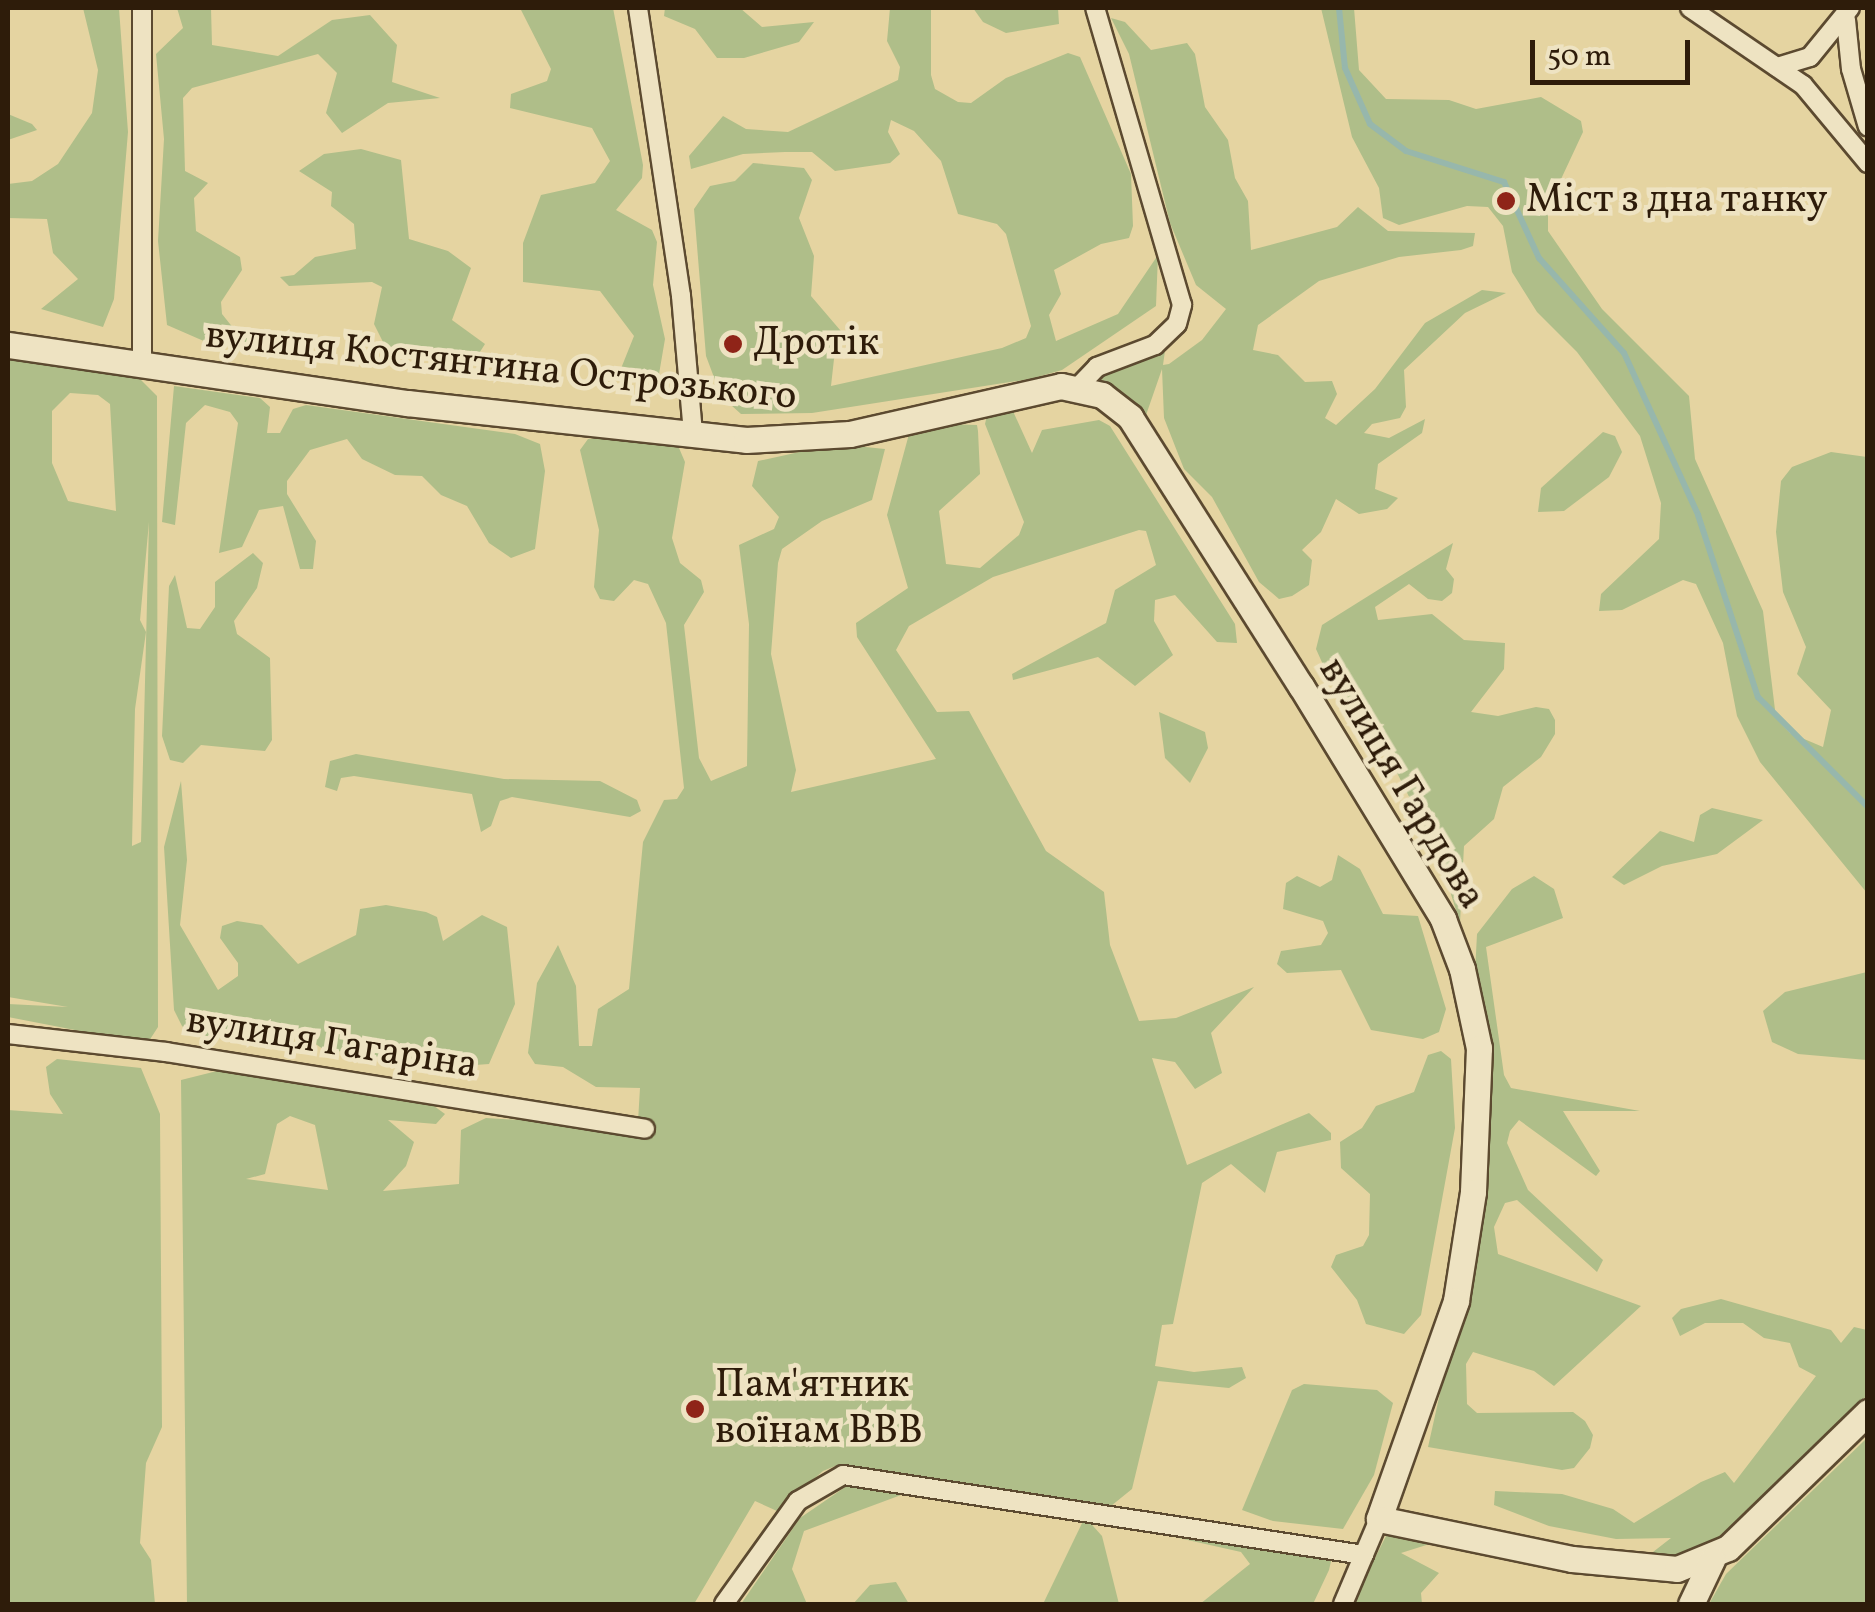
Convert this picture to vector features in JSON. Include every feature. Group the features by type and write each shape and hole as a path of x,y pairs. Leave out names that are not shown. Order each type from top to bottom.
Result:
{"street":[{"path":"142,8 142,364"},
{"path":"638,8 681,296 693,434"},
{"path":"1090,391 1097,367 1155,344 1178,324 1182,305 1096,8"},
{"path":"1690,8 1803,85 1868,162"},
{"path":"1777,67 1810,57 1848,14"},
{"path":"1848,14 1850,69 1868,127"},
{"name":"вулиця Костянтина Острозького","path":"8,345 406,403 693,434 805,440 1090,391"},
{"name":"вулиця Гардова","path":"1090,391 1130,417 1312,703 1443,919 1462,969 1480,1048 1474,1192 1456,1302 1379,1519 1342,1604"},
{"name":"вулиця Гагаріна","path":"8,1034 166,1052 645,1129"},
{"path":"1694,1603 1712,1560 1868,1412"},
{"path":"724,1604 798,1501 843,1475 1364,1554"},
{"path":"1379,1519 1621,1567 1678,1569 1712,1560"}],"green space":[{"path":"83,8 119,8 128,132 114,299 103,327 41,309 78,279 53,253 47,219 8,218 8,184 32,181 58,164 92,113 98,70"},
{"path":"177,8 211,8 212,45 278,56 332,20 370,15 397,45 392,82 440,98 388,103 342,133 326,113 337,73 318,54 192,88 183,98 185,171 208,183 194,198 196,231 240,257 242,270 221,302 222,314 238,334 313,348 301,352 206,342 167,325 158,241 164,139 156,54 183,28"},
{"path":"520,8 613,8 643,165 642,178 616,210 652,230 657,242 653,285 665,339 658,380 620,371 634,336 600,291 523,282 523,243 541,195 595,183 610,161 592,128 510,108 511,94 547,81 551,69"},
{"path":"665,8 740,8 762,27 814,22 799,42 744,58 717,58 695,29 664,16"},
{"path":"890,8 931,8 931,75 935,89 958,102 971,103 1006,78 1068,53 1080,57 1131,174 1133,226 1129,238 1101,244 1054,270 1061,294 1049,315 1056,341 1118,314 1158,255 1156,306 1062,370 1030,379 812,413 741,414 721,396 706,356 694,209 710,186 735,181 753,163 804,168 812,180 799,218 814,256 811,296 846,337 834,359 831,386 1002,348 1026,338 1031,326 1006,234 997,224 958,214 941,161 914,131 891,120 888,132 900,154 890,163 835,171 812,152 785,152 743,154 691,169 689,156 723,116 746,129 788,132 898,80 900,67 887,41"},
{"path":"973,8 1058,8 1059,24 1006,33 983,22"},
{"path":"1321,8 1354,8 1359,70 1386,99 1449,100 1476,109 1541,97 1581,121 1583,132 1548,207 1548,231 1602,309 1689,396 1695,459 1763,611 1776,718 1790,733 1823,747 1831,710 1797,674 1806,647 1783,592 1776,532 1781,481 1792,467 1831,452 1867,457 1867,893 1760,762 1737,716 1723,643 1696,584 1683,580 1622,610 1599,611 1601,594 1659,539 1661,503 1640,436 1577,352 1537,312 1512,272 1503,226 1488,207 1467,206 1399,225 1383,218 1379,188 1352,137"},
{"path":"1111,18 1125,22 1151,50 1187,43 1195,54 1205,107 1228,140 1235,178 1248,201 1251,250 1337,227 1358,207 1388,231 1475,233 1473,246 1461,250 1399,257 1319,281 1258,325 1253,350 1278,355 1305,382 1332,381 1337,394 1325,418 1336,425 1375,389 1425,323 1482,290 1506,293 1465,313 1404,370 1406,407 1400,418 1372,424 1364,433 1389,438 1425,419 1422,433 1378,464 1375,489 1398,498 1387,509 1359,514 1336,499 1321,532 1302,550 1312,560 1309,585 1292,596 1279,599 1259,582 1212,497 1184,469 1164,418 1162,369 1145,418 1125,394 1099,378 1107,370 1165,351 1163,365 1169,364 1202,340 1226,309 1196,285 1170,223 1129,54"},
{"path":"8,114 32,124 37,130 8,140"},
{"path":"361,149 401,160 409,239 448,251 471,268 452,320 485,344 478,355 386,348 374,324 382,287 372,282 289,286 280,277 294,275 315,257 356,249 354,224 331,206 332,192 299,171 324,154"},
{"path":"8,351 137,376 157,396 158,1027 147,1044 8,1017 8,1004 68,1007 8,997","holes":["70,393 98,395 110,404 116,511 68,501 52,463 52,411","149,522 141,842 132,846 135,709 146,632 140,620"]},
{"path":"174,386 260,398 270,407 267,433 280,433 293,409 306,405 515,434 540,444 545,471 535,549 511,558 489,543 467,506 441,495 422,476 395,475 362,459 347,439 310,450 287,481 287,494 316,541 313,569 300,569 283,506 259,510 242,547 219,553 238,423 230,412 205,405 186,423 175,525 162,522"},
{"path":"1012,409 1032,453 1042,430 1099,420 1110,426 1235,624 1237,643 1217,642 1175,595 1155,600 1154,621 1173,655 1135,686 1098,657 1013,680 1012,674 1106,623 1115,590 1156,565 1146,531 1139,530 993,577 909,626 896,650 937,712 969,711 1046,851 1104,892 1110,945 1139,1021 1176,1018 1254,987 1211,1033 1222,1073 1195,1089 1175,1062 1152,1058 1187,1165 1309,1113 1331,1133 1331,1140 1277,1152 1265,1193 1231,1164 1202,1183 1173,1324 1162,1325 1155,1366 1194,1372 1242,1367 1246,1378 1229,1388 1158,1381 1132,1489 1111,1506 840,1464 823,1471 777,1511 755,1501 694,1604 187,1604 181,1080 217,1071 434,1106 445,1114 436,1124 388,1120 414,1142 406,1166 383,1191 459,1184 461,1130 486,1118 631,1127 637,1138 640,1088 596,1087 563,1067 535,1064 528,1053 537,983 558,945 576,986 579,1046 592,1046 598,1009 629,989 643,842 664,800 677,799 684,788 666,623 648,584 634,580 614,601 600,599 594,587 599,530 580,450 588,439 601,438 667,444 679,448 685,462 672,538 680,563 701,580 704,592 684,625 699,758 711,781 747,766 749,624 739,545 774,529 779,517 752,486 758,461 836,444 885,449 872,500 822,521 782,549 778,563 771,654 796,770 791,792 936,759 857,637 856,623 908,588 887,515 912,423 977,425 980,474 939,511 946,564 980,568 1019,535 1024,522 985,424 988,411","holes":["290,1116 315,1125 328,1190 246,1179 265,1174 277,1124"]},
{"path":"1603,432 1615,436 1622,452 1609,477 1564,511 1538,512 1541,488"},
{"path":"1453,543 1446,569 1454,579 1452,593 1442,601 1428,599 1409,584 1375,607 1378,620 1432,614 1464,640 1505,643 1504,669 1471,712 1498,716 1536,707 1549,709 1555,720 1555,734 1541,757 1503,787 1494,819 1464,846 1460,923 1439,856 1389,757 1330,680 1316,649 1322,625"},
{"path":"253,553 263,563 257,588 234,621 237,634 270,658 272,740 265,751 201,745 183,763 170,760 162,736 169,586 175,575 187,628 200,629 215,607 215,582"},
{"path":"1159,712 1205,732 1208,748 1190,783 1165,758"},
{"path":"356,754 504,779 600,781 637,800 641,811 630,817 512,797 500,801 491,826 481,832 472,794 354,776 341,778 337,791 325,787 330,761"},
{"path":"181,781 187,860 180,925 218,990 238,976 238,963 220,938 222,926 237,921 262,925 298,964 356,935 360,909 386,905 426,912 437,917 443,941 482,915 507,927 515,1004 489,1064 448,1067 323,1049 298,1032 249,1042 192,1034 182,1026 174,1010 164,847"},
{"path":"1712,808 1763,820 1717,854 1662,866 1624,885 1612,877 1660,831 1694,842 1700,815"},
{"path":"1338,855 1360,869 1383,914 1418,916 1446,1009 1439,1032 1423,1039 1371,1030 1341,970 1287,973 1277,964 1281,951 1321,945 1328,933 1323,921 1283,909 1286,883 1297,876 1320,887 1332,880"},
{"path":"1534,876 1554,889 1563,918 1486,947 1504,1075 1511,1088 1640,1111 1563,1111 1600,1171 1596,1176 1519,1120 1507,1143 1528,1190 1603,1260 1597,1272 1517,1200 1505,1203 1494,1227 1498,1254 1641,1306 1554,1386 1534,1371 1473,1352 1466,1364 1467,1404 1477,1413 1573,1412 1585,1421 1593,1435 1590,1448 1574,1468 1562,1470 1428,1447 1457,1317 1477,934 1512,889"},
{"path":"1867,972 1867,1060 1798,1054 1772,1042 1763,1011 1785,992"},
{"path":"1441,1051 1451,1059 1455,1128 1421,1315 1404,1334 1366,1324 1357,1300 1331,1267 1336,1255 1363,1246 1369,1235 1370,1194 1341,1168 1340,1142 1362,1128 1376,1106 1414,1092 1428,1055"},
{"path":"57,1059 141,1068 160,1114 162,1427 146,1463 140,1543 151,1560 155,1604 8,1604 8,1110 63,1114 50,1094 46,1067"},
{"path":"1721,1299 1831,1330 1841,1343 1854,1327 1867,1330 1867,1395 1733,1533 1680,1561 1644,1559 1671,1538 1616,1539 1549,1526 1494,1505 1495,1491 1562,1494 1613,1509 1634,1523 1701,1482 1725,1472 1734,1483 1816,1376 1799,1367 1790,1343 1764,1338 1743,1323 1705,1323 1680,1336 1672,1318 1681,1309"},
{"path":"1304,1384 1377,1390 1393,1403 1374,1475 1343,1529 1273,1521 1242,1510 1292,1390"},
{"path":"1867,1438 1867,1604 1709,1604 1726,1574"},
{"path":"854,1481 920,1488 804,1531 792,1569 807,1604 741,1604 800,1518"},
{"path":"1085,1517 1102,1536 1119,1604 1043,1604"},
{"path":"1143,1522 1332,1557 1313,1604 1200,1604 1250,1564 1241,1552 1152,1532"},
{"path":"1388,1532 1436,1542 1401,1553 1439,1573 1421,1593 1422,1604 1352,1604"},
{"path":"896,1582 909,1604 853,1604 870,1585"}],"waterway":[{"path":"1339,8 1345,68 1370,124 1406,151 1504,182 1539,258 1624,353 1698,515 1758,697 1868,807"}],"place":[{"name":"Міст з дна танку","path":"1506,201"},
{"name":"Дротік","path":"733,344"},
{"name":"Пам'ятник воїнам ВВВ","path":"695,1409"}]}
